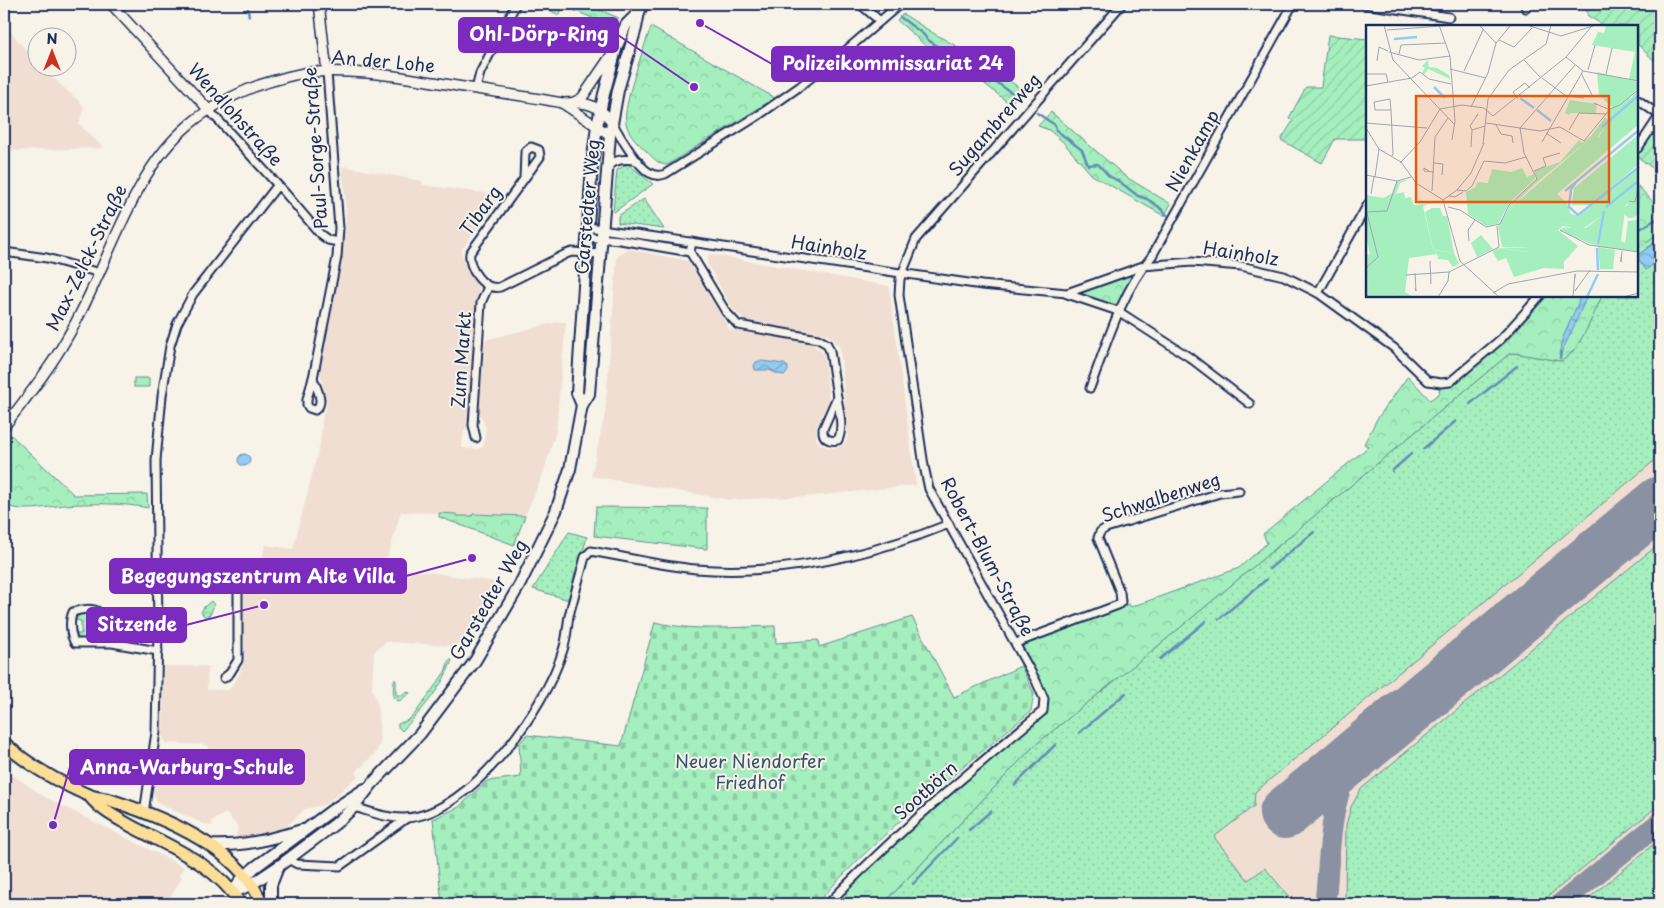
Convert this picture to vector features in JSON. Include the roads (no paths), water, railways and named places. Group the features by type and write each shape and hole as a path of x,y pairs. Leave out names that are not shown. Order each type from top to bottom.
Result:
{"main road":[{"name":"Garstedter Weg","path":"582,405 577,393 587,232 597,126 617,46 626,25 641,8"},
{"name":"Garstedter Weg","path":"233,893 237,885 279,866 335,824 354,807 372,784 410,745 475,661 519,586 559,503 570,469 582,405 589,394 610,135 618,90 641,8"},
{"path":"4,743 26,761 89,795 144,813 195,836 231,862 249,879 262,904"},
{"name":"Garstedter Weg","path":"249,879 331,811 372,784"},
{"path":"89,795 111,816 189,855 210,870 241,904"},
{"path":"209,845 252,844 310,828"},
{"path":"271,904 271,885 279,866"}],"street":[{"name":"Wendlohstraße","path":"110,4 208,109 320,234 328,240 338,242"},
{"name":"Paul-Sorge-Straße","path":"313,378 338,242 339,214 327,72 319,4"},
{"path":"476,89 480,73 516,4"},
{"path":"860,4 880,21"},
{"path":"600,109 612,122 647,172 662,175 668,173 799,87 843,53 900,4"},
{"name":"Sugambrerweg","path":"902,274 916,239 1122,4"},
{"name":"Nienkamp","path":"1090,388 1118,311 1143,266 1152,256 1293,4"},
{"path":"1364,4 1449,17"},
{"name":"Garstedter Weg","path":"574,102 582,98 617,46"},
{"name":"An der Lohe","path":"208,109 266,83 302,74 327,72 378,74 562,103 588,104 600,109"},
{"path":"1639,101 1660,115 1639,146"},
{"name":"An der Lohe","path":"562,103 610,135"},
{"name":"Max-Zelck-Straße","path":"4,427 56,356 68,336 100,273 140,186 158,158 185,128 208,109"},
{"path":"610,135 628,147"},
{"path":"607,166 617,160 626,158 638,161"},
{"name":"Tibarg","path":"488,287 480,280 470,262 470,253 524,178"},
{"path":"144,813 156,732 158,651 156,481 158,434 164,377 175,328 193,294 277,186"},
{"path":"1318,293 1366,208"},
{"name":"Hainholz","path":"587,232 692,242 982,285 1067,293 1118,311 1189,357 1250,404"},
{"name":"Hainholz","path":"602,233 690,252"},
{"path":"692,242 690,252 726,312 738,325 818,338 826,344 830,351 840,416 840,435 838,440 832,441 826,439 822,434 837,397"},
{"path":"4,252 47,258 100,273"},
{"path":"488,287 500,287 566,254 600,254"},
{"name":"Hainholz","path":"1067,293 1143,266 1192,262 1241,266 1284,276 1318,293 1394,348 1428,381 1441,383 1450,382 1501,339 1538,298"},
{"name":"Robert-Blum-Straße","path":"902,274 899,295 929,489 1036,680 1044,703"},
{"name":"Zum Markt","path":"476,438 473,425 481,303 488,287"},
{"name":"Schwalbenweg","path":"1016,643 1118,605 1121,602 1120,592 1098,538 1100,532 1106,528 1220,493 1239,490"},
{"path":"354,807 387,817 407,818 436,811 465,792 510,745 548,686 564,649 569,616 585,557 591,551 695,569 768,569 801,566 879,550 949,524"},
{"path":"157,573 224,568 236,577 238,582 238,660 230,673 224,678"},
{"path":"112,643 110,633 99,612 81,610 73,612 71,618 72,639 76,643 112,643 158,651"},
{"name":"Sootbörn","path":"828,904 861,870 949,790 1043,710 1044,703"},
{"path":"288,859 297,864 340,866 407,818"}],"water":[{"path":"1660,239 1660,259 1646,270 1639,260 1639,254"},
{"path":"1580,298 1586,298 1559,355 1562,340"},
{"path":"756,362 784,364 788,367 788,371 785,375 769,370 755,370"},
{"path":"242,454 246,454 250,460 246,466 242,466 238,462 238,458"}],"waterway":[{"path":"247,4 249,16"},
{"path":"900,17 945,54 966,61 1019,98"},
{"path":"1037,113 1055,125 1056,130 1082,150 1088,165 1098,164 1109,176 1138,196 1158,206 1167,215"},
{"path":"1639,229 1660,217"},
{"path":"1560,358 1561,352"},
{"path":"1470,404 1517,366"},
{"path":"1423,449 1456,421"},
{"path":"1392,471 1412,453"},
{"path":"1269,569 1314,532"},
{"path":"1219,619 1267,579"},
{"path":"1160,659 1206,621"},
{"path":"1079,733 1126,693"},
{"path":"1015,785 1056,744"},
{"path":"969,830 991,811"},
{"path":"913,884 957,838"}],"place":[{"name":"Polizeikommissariat 24","path":"700,23"},
{"name":"Ohl-Dörp-Ring","path":"694,87"},
{"name":"Begegungszentrum Alte Villa","path":"472,558"},
{"name":"Sitzende","path":"264,605"},
{"name":"Anna-Warburg-Schule","path":"53,825"}],"park label":[{"name":"Neuer Niendorfer Friedhof","path":"750,772"}]}
